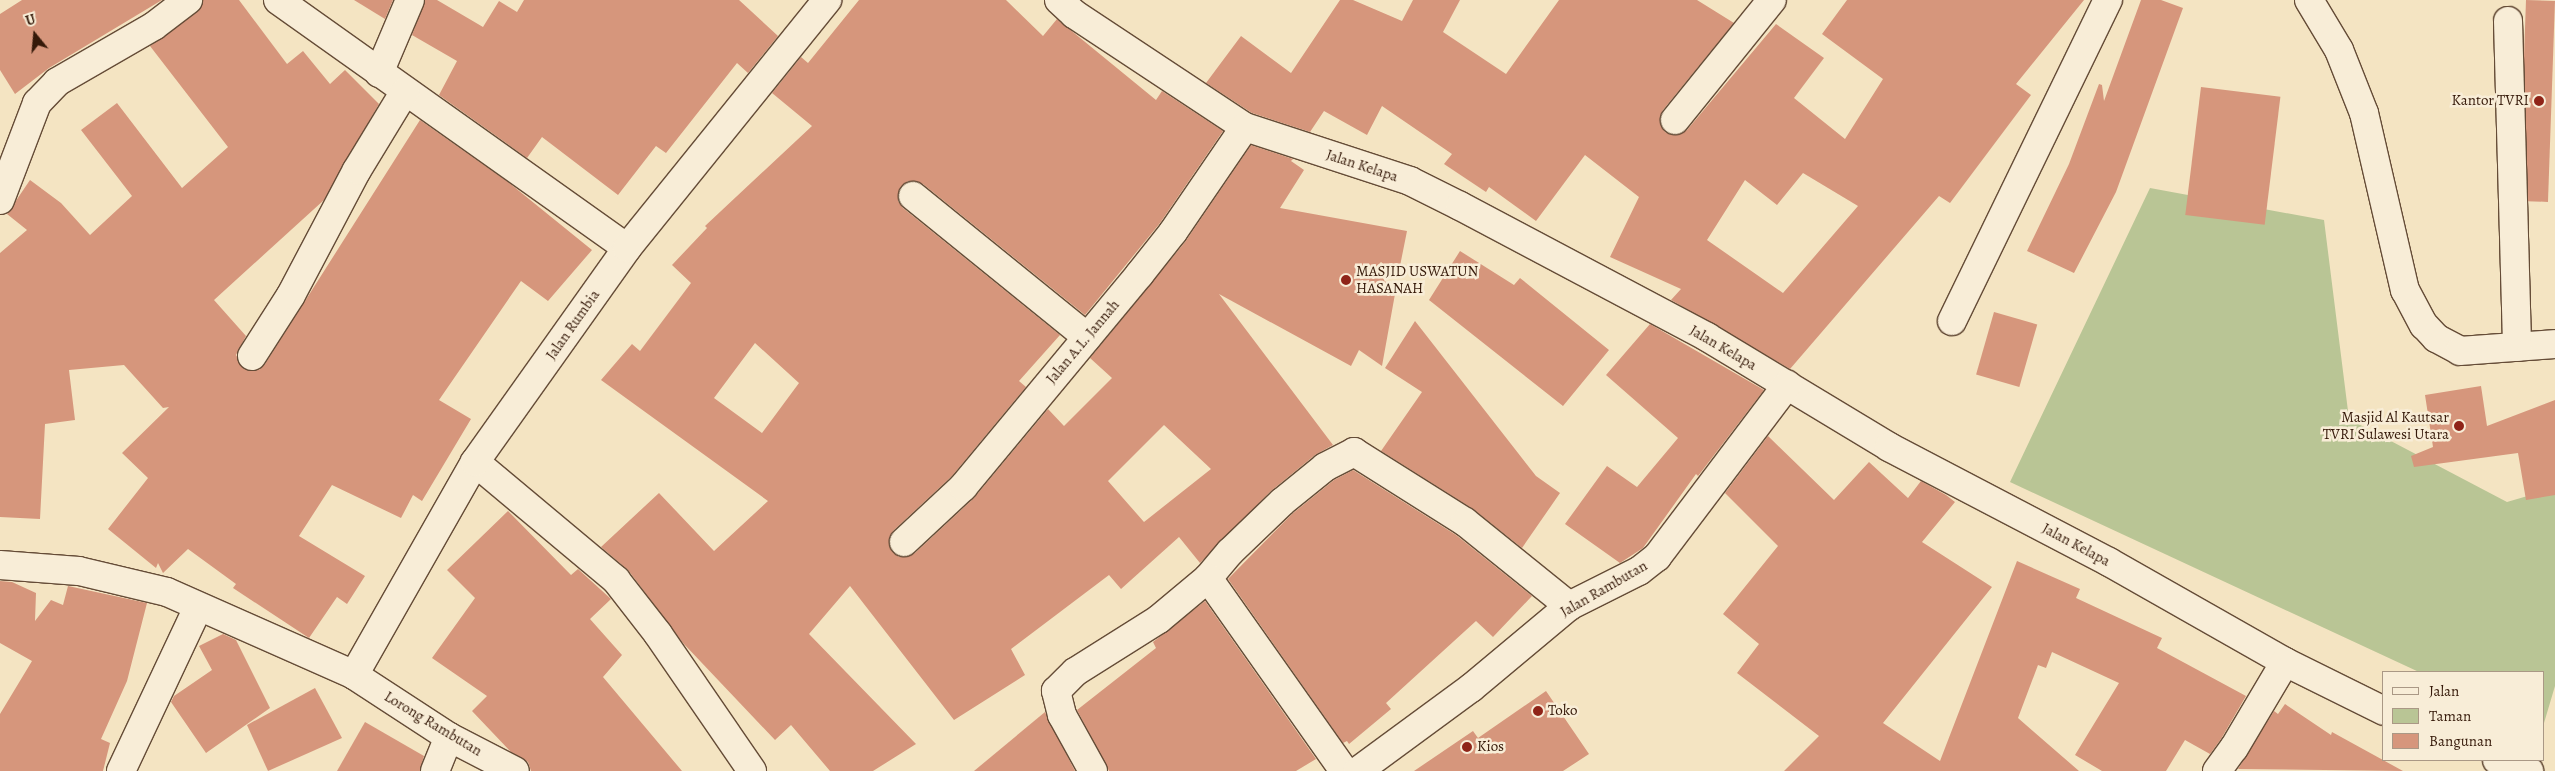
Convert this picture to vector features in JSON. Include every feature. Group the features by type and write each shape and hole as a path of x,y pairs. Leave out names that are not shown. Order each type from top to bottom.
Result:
{"street":[{"path":"0,200 37,103 57,82 154,26 188,0"},
{"path":"278,0 627,248"},
{"path":"379,73 410,0"},
{"name":"Jalan Kelapa","path":"1059,0 1074,14 1245,127 1410,181 1707,337 1889,447 2109,562 2285,662 2382,710"},
{"path":"1675,120 1772,0"},
{"path":"1952,321 2108,0"},
{"path":"2309,0 2339,50 2364,114 2405,290 2424,325 2436,338 2460,351 2555,344"},
{"name":"Jalan Rumbia","path":"354,675 475,462 627,248 818,3"},
{"path":"2508,21 2517,346"},
{"path":"252,356 291,295 357,170 405,91"},
{"name":"Jalan A.L. Jannah","path":"904,542 963,487 1087,337 1173,232 1245,127"},
{"path":"913,196 1087,337"},
{"name":"Jalan Rambutan","path":"1358,771 1471,688 1569,606 1639,571 1657,556 1787,385"},
{"path":"1092,771 1062,715 1056,691 1075,672 1159,619 1208,578 1230,552 1282,502 1325,467 1354,452 1465,522 1569,606"},
{"path":"475,462 616,580 658,634 752,771"},
{"name":"Lorong Rambutan","path":"0,565 102,576 167,592 354,675 449,737 515,771"},
{"path":"1208,578 1344,771"},
{"path":"122,771 198,607"},
{"path":"2217,771 2234,748 2285,662"},
{"path":"435,771 449,737"},
{"path":"2500,761 2529,771"}],"green space":[{"path":"2150,188 2324,220 2349,419 2507,502 2555,488 2555,686 2545,720 2545,671 2417,671 2010,482"}],"building":[{"path":"22,0 162,0 49,68 15,94 0,70 0,14"},
{"path":"203,0 239,0 287,64 303,51 330,84 345,70 379,104 324,200 214,300 246,336 236,355 244,369 259,370 265,364 420,120 508,182 592,250 548,301 521,281 439,400 471,419 422,501 413,495 401,518 332,485 299,536 365,576 347,604 337,597 309,638 233,588 236,584 188,549 163,573 158,563 156,568 108,529 148,478 122,453 169,407 163,408 124,365 69,370 75,420 45,424 40,519 0,517 0,253 27,230 7,214 30,180 61,203 90,235 132,196 81,130 117,103 182,188 228,147 150,46 197,12"},
{"path":"354,0 393,0 385,19"},
{"path":"425,0 437,0 483,27 499,1 517,12 524,0 739,0 778,36 748,73 737,63 666,153 656,146 618,195 542,137 527,158 439,95 457,61 412,35"},
{"path":"859,0 1006,0 1043,36 1057,19 1156,100 1162,91 1223,131 1160,223 1085,315 923,184 908,181 901,187 898,201 903,208 1060,335 1019,381 1026,387 952,476 893,531 889,545 899,557 915,553 974,498 1048,409 1064,426 1112,378 1090,358 1185,242 1251,145 1293,159 1291,161 1304,170 1280,208 1407,231 1398,276 1381,262 1375,268 1395,294 1382,366 1359,350 1351,366 1219,294 1333,445 1315,455 1271,491 1200,563 1179,537 1121,589 1109,575 1011,649 1025,675 954,720 850,586 809,634 916,744 873,771 830,771 791,725 775,740 683,643 628,570 601,547 659,493 714,551 768,501 601,380 632,344 640,351 691,283 672,265 707,228 705,226 812,126 772,93 801,57 808,63","holes":["755,343 799,383 762,433 714,398","1164,425 1211,469 1144,522 1108,481"]},
{"path":"1340,0 1353,0 1402,21 1413,0 1460,0 1443,32 1506,74 1559,0 1697,0 1734,23 1663,110 1660,118 1665,132 1673,135 1687,130 1776,24 1824,58 1794,98 1845,139 1883,79 1822,34 1847,0 2084,0 2016,84 2031,95 1950,203 1939,196 1790,369 1671,300 1681,289 1610,257 1639,197 1585,155 1536,221 1489,187 1486,192 1444,164 1452,154 1382,106 1367,135 1324,111 1310,132 1252,113 1206,83 1241,36 1291,73","holes":["1803,173 1858,206 1783,293 1707,240 1745,180 1777,205"]},
{"path":"2141,0 2161,0 2183,8 2116,192 2074,273 2027,251 2069,164 2099,84 2102,85 2104,101"},
{"name":"Kantor TVRI","path":"2526,0 2555,1 2548,202 2519,201"},
{"path":"2201,87 2280,97 2265,225 2185,215"},
{"path":"1460,251 1514,285 1520,278 1609,350 1563,406 1429,300"},
{"path":"1994,312 2037,324 2019,387 1976,374"},
{"path":"1415,321 1536,476 1560,493 1522,548 1473,509 1381,451 1422,392 1385,368"},
{"path":"1650,324 1764,390 1698,476 1696,474 1643,548 1620,563 1565,524 1607,466 1637,487 1678,438 1606,375"},
{"path":"2481,386 2487,426 2555,400 2555,495 2526,500 2518,453 2414,467 2411,456 2433,447 2425,395"},
{"path":"1768,436 1834,500 1869,462 1908,498 1921,481 1946,495 1955,502 1922,542 1992,587 1883,723 1940,761 2017,561 2080,589 2076,598 2162,638 2157,648 2246,696 2221,739 2210,754 2185,740 2166,771 2102,771 2075,755 2119,683 2052,652 2046,668 2038,665 2018,718 2079,771 1784,771 1819,736 1737,673 1759,644 1723,614 1778,546 1725,493"},
{"path":"1353,470 1456,535 1532,596 1493,637 1476,621 1386,703 1391,709 1349,744 1347,741 1343,743 1228,579 1292,514 1334,480"},
{"path":"508,511 571,575 578,569 611,599 590,619 622,655 603,677 682,771 531,771 528,762 511,752 472,711 487,696 432,658 475,598 447,570"},
{"path":"0,581 12,582 36,593 35,621 51,600 63,605 68,586 147,603 127,681 101,739 110,743 103,771 0,771 0,714 32,661 0,643"},
{"path":"1205,601 1316,759 1296,771 1109,771 1077,710 1156,648 1153,642"},
{"path":"223,634 236,640 270,708 206,753 171,702 174,696 212,670 199,646"},
{"path":"315,688 342,738 268,771 247,725"},
{"name":"Toko","path":"1546,691 1589,754 1563,771 1414,771 1473,731 1478,738"},
{"path":"2285,704 2331,735 2332,732 2403,771 2238,769 2274,711 2278,714"},
{"path":"1045,712 1075,771 974,771"},
{"path":"365,722 424,756 420,771 337,771"}],"place":[{"name":"Kantor TVRI","path":"2539,101"},
{"name":"MASJID USWATUN HASANAH","path":"1346,280"},
{"name":"Masjid Al Kautsar TVRI Sulawesi Utara","path":"2459,426"},
{"name":"Toko","path":"1538,711"},
{"name":"Kios","path":"1467,747"}]}
